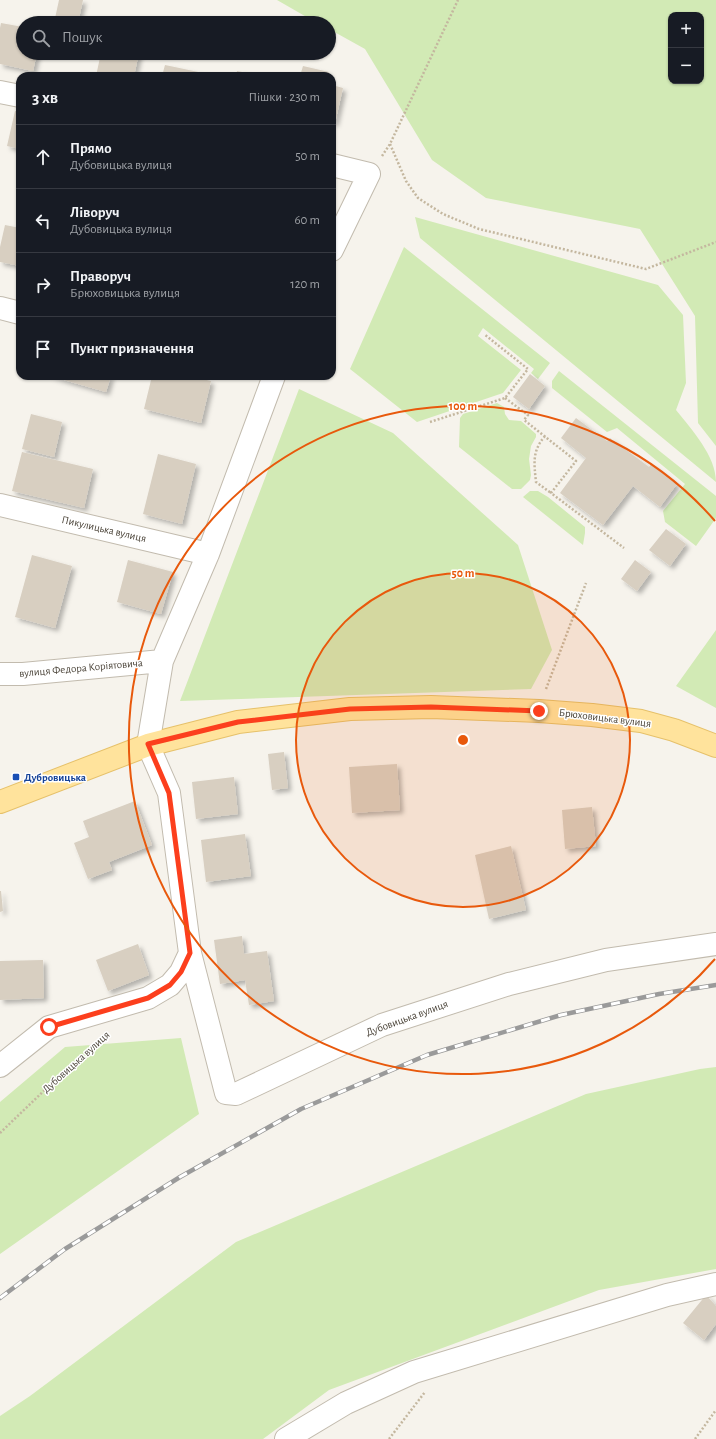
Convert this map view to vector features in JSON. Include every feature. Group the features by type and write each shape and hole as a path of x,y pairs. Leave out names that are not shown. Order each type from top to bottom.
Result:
{"main road":[{"name":"Брюховицька вулиця","path":"0,802 148,744 238,722 350,709 431,707 539,711 592,715 634,720 674,730 716,746"}],"street":[{"path":"0,92 16,95"},
{"path":"336,166 368,174 336,242"},
{"path":"0,308 16,312"},
{"path":"148,744 162,661 208,554 266,380"},
{"name":"Пикулицька вулиця","path":"0,505 208,554"},
{"name":"вулиця Федора Коріятовича","path":"0,674 23,674 162,661"},
{"name":"Дубовицька вулиця","path":"148,744 169,793 190,953 226,1093 236,1094 382,1025 509,984 606,960 716,944"},
{"path":"0,1066 49,1027 148,998 170,985 181,972 190,953"},
{"path":"286,1439 346,1403 414,1372 667,1295 716,1284"}],"path":[{"path":"368,174 390,144 458,0"},
{"path":"390,144 406,181 418,198 443,214 480,229 646,269 716,242"},
{"path":"430,422 506,398 528,369 484,334"},
{"path":"506,398 528,415 524,420 576,460 551,493"},
{"path":"545,436 538,444 534,458 536,482 624,548"},
{"name":"Дубовицька вулиця","path":"0,1133 52,1083 111,1030"},
{"path":"389,1439 426,1392"},
{"path":"695,1439 716,1410"}],"green space":[{"path":"277,0 716,0 716,446 698,423 695,316 640,229 486,198 432,160 365,49 336,33 336,16 305,16"},
{"path":"415,217 658,285 683,315 686,383 676,410 708,453 715,472 716,482 420,238"},
{"path":"404,247 550,363 538,379 531,373 534,369 483,328 478,336 521,370 503,393 417,422 350,369"},
{"path":"559,371 716,496 716,518 696,546 665,522 663,511 685,484 617,428 607,432 552,388 552,381"},
{"path":"299,389 393,433 518,545 552,650 531,689 180,701"},
{"path":"497,403 504,407 505,414 509,420 521,421 536,434 531,446 529,459 531,475 530,480 521,489 512,489 459,447 460,418 463,414"},
{"path":"530,491 538,491 548,497 585,527 583,545 523,497"},
{"path":"716,630 716,708 676,686"},
{"path":"181,1038 199,1114 0,1254 0,1102 65,1047"},
{"path":"716,1067 716,1269 599,1290 329,1390 263,1439 0,1439 0,1416 30,1396 236,1242 586,1094 700,1069"}],"building":[{"path":"59,0 83,0 80,16 56,16"},
{"path":"1,23 16,26 16,60 35,60 33,71 0,64"},
{"path":"99,60 137,60 135,72 97,72"},
{"path":"165,65 198,72 163,72"},
{"path":"303,66 329,72 301,72"},
{"path":"336,86 343,88 336,119"},
{"path":"15,111 16,111 16,148 7,146"},
{"path":"5,225 16,227 16,265 0,262 0,247"},
{"path":"530,374 545,386 529,409 513,397"},
{"path":"64,380 110,380 106,392"},
{"path":"151,380 211,381 201,423 144,409"},
{"path":"31,414 62,422 54,457 22,449"},
{"path":"576,418 607,441 610,438 649,467 651,464 677,484 660,507 633,486 603,525 560,493 586,458 561,438"},
{"path":"22,452 93,469 84,508 12,491"},
{"path":"158,454 196,464 182,524 143,514"},
{"path":"666,529 686,544 670,566 649,550"},
{"path":"32,555 72,566 55,628 15,617"},
{"path":"128,560 173,572 161,614 117,602"},
{"path":"635,560 651,572 637,591 621,579"},
{"path":"284,752 288,788 272,790 268,754"},
{"path":"397,764 400,810 352,813 349,767"},
{"path":"234,777 238,814 196,819 192,782"},
{"path":"135,801 152,845 109,862 112,870 88,879 74,843 89,837 83,821"},
{"path":"592,807 596,846 565,849 562,810"},
{"path":"245,834 251,876 206,882 201,840"},
{"path":"511,846 526,910 489,919 475,855"},
{"path":"0,891 3,911 0,912"},
{"path":"242,936 244,954 267,951 274,1001 249,1005 245,980 220,984 214,940"},
{"path":"138,944 149,975 108,991 96,960"},
{"path":"43,960 44,998 0,1000 0,961"},
{"path":"706,1295 716,1306 716,1324 704,1340 683,1323"}],"railway":[{"path":"0,1298 65,1249 180,1177 301,1109 427,1055 561,1015 659,994 716,985"}],"place":[{"name":"Дубровицька","path":"16,777"}],"route":[{"path":"49,1027 148,998 170,985 181,972 190,953 169,793 148,744 238,722 350,709 431,707 539,711"}]}
